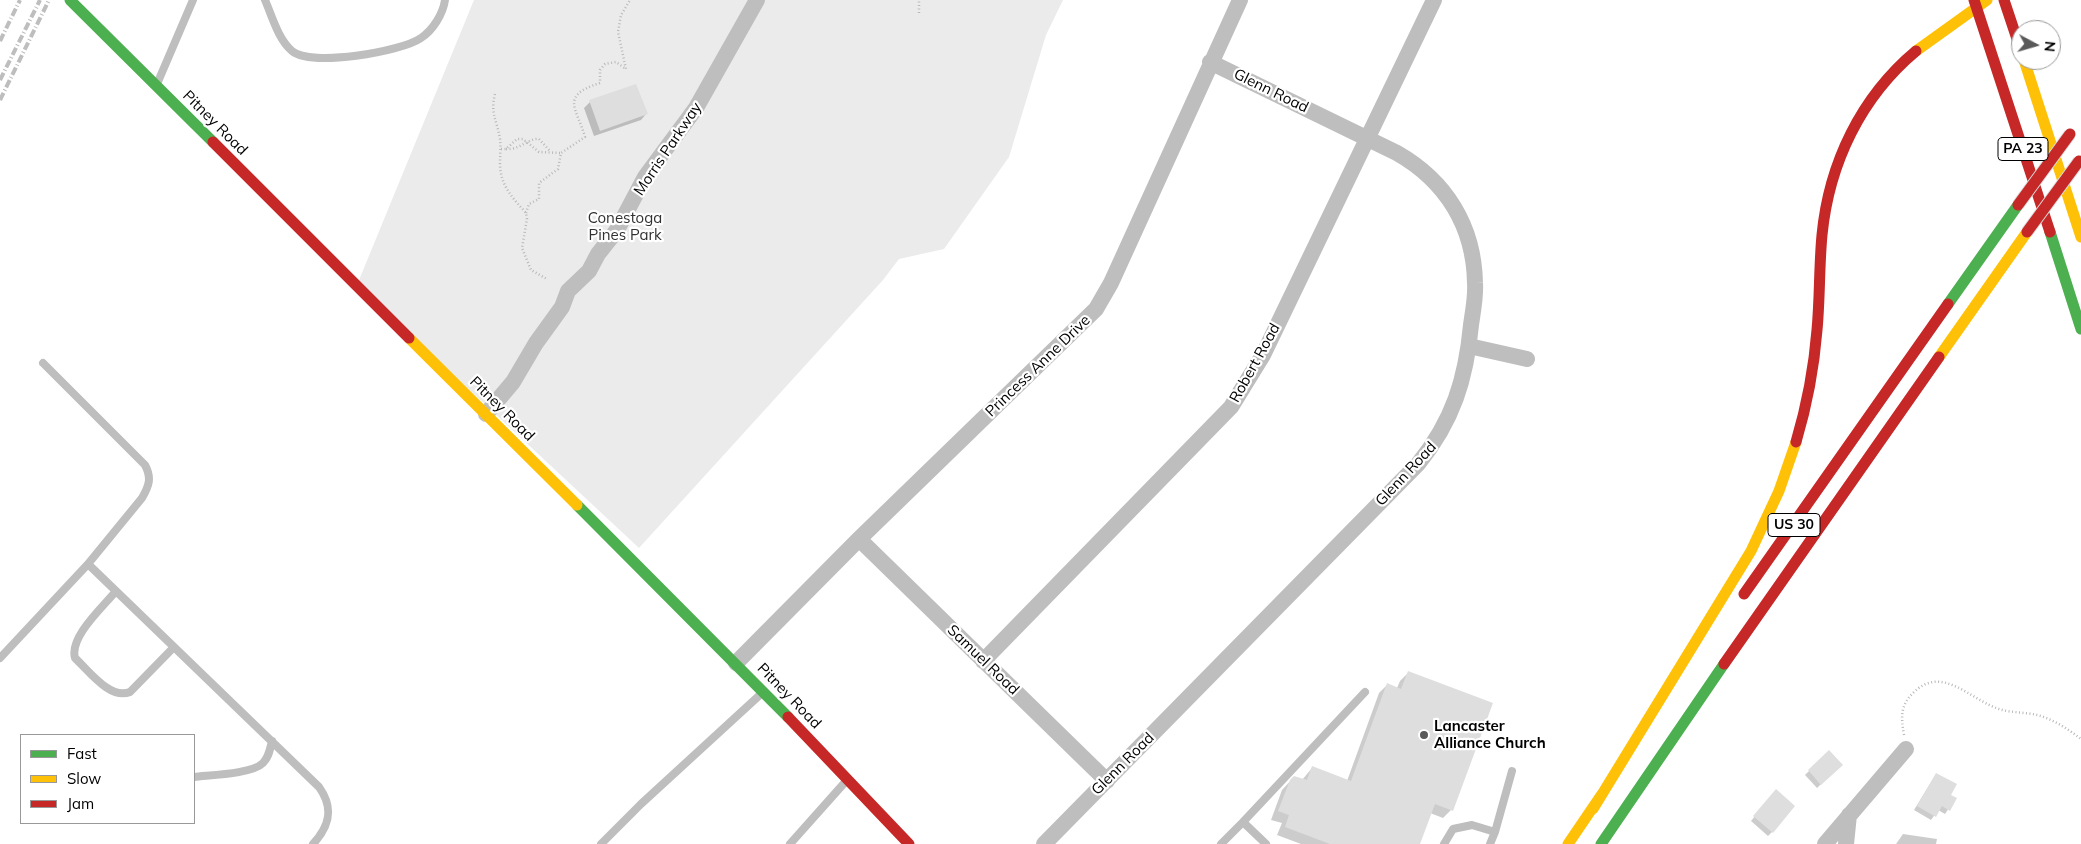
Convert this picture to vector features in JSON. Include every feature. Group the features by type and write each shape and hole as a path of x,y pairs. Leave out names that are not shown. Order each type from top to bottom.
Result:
{"main road":[{"name":"Pitney Road","path":"70,0 736,663 909,844"},
{"path":"1593,809 1738,574 1762,531 1780,489 1795,444 1811,376 1817,333 1824,214 1832,182 1850,135 1866,106 1895,70 1932,37 1976,4 1987,0"},
{"path":"2004,0 2011,21"},
{"name":"PA 23","path":"1976,4 2081,329"},
{"path":"2027,70 2081,237"},
{"name":"US 30","path":"1739,602 2018,205 2073,131"},
{"name":"US 30","path":"1601,844 1785,575 2080,160"},
{"path":"1963,326 2081,186"},
{"path":"1568,844 1710,642"}],"street":[{"name":"Morris Parkway","path":"486,414 513,382 536,343 562,307 568,291 588,271 617,230 646,177 696,108 757,0"},
{"name":"Princess Anne Drive","path":"736,663 1096,309 1111,282 1240,0"},
{"name":"Robert Road","path":"983,661 1231,407 1263,355 1434,0"},
{"name":"Glenn Road","path":"1044,844 1418,464 1436,442 1455,404 1469,346 1476,285 1474,265 1469,239 1456,209 1443,190 1414,163 1210,62"},
{"path":"1469,346 1527,359"},
{"name":"Samuel Road","path":"860,539 1107,781"},
{"path":"1825,844 1906,749"},
{"path":"1846,844 1849,815"}],"lane":[{"path":"156,86 193,0"},
{"path":"265,0 280,34 292,51 304,56 319,58 383,53 421,38 443,11 445,0"},
{"path":"0,658 88,564 142,498 148,487 150,475 145,466 43,363"},
{"path":"88,564 272,741 326,797 330,808 329,817 326,826 314,844"},
{"path":"116,591 77,639 73,651 75,658 112,692 124,695 130,692 174,647"},
{"path":"601,844 641,804 763,691"},
{"path":"1221,844 1365,692"},
{"path":"195,777 255,768 264,761 272,741"},
{"path":"1490,844 1512,771"},
{"path":"790,844 848,780"},
{"path":"1243,822 1266,844"},
{"path":"1444,844 1453,829 1458,826 1472,825 1495,832"}],"path":[{"path":"506,149 517,140 523,140 539,152 561,153 585,137 575,115 574,101 578,93 585,88 600,83 600,70 605,64 616,62 626,68 618,32 621,15 630,0"},
{"path":"918,13 919,0"},
{"path":"495,94 492,108 501,149 500,163 503,178 528,219 522,248 531,270 546,279"},
{"path":"501,149 516,150 535,138 540,139 551,152"},
{"path":"526,213 529,204 539,198 540,182 558,169 561,153"},
{"path":"1906,749 1900,713 1907,700 1922,684 1935,681 1947,681 1999,709 2037,715 2051,720 2081,739"}],"green space":[{"name":"Conestoga Pines Park","path":"474,0 1063,0 1046,35 1009,157 944,249 899,259 883,280 639,548 357,285"}],"building":[{"path":"636,84 648,114 600,131 589,100"},
{"name":"Lancaster Alliance Church","path":"1408,671 1493,703 1453,811 1435,804 1420,844 1330,844 1285,827 1289,815 1278,811 1290,780 1294,776 1307,780 1312,766 1351,781 1387,683 1401,689"},
{"path":"1829,750 1843,765 1821,785 1808,770"},
{"path":"1936,773 1957,784 1951,795 1957,798 1950,811 1942,806 1936,817 1917,806"},
{"path":"1776,789 1795,806 1773,833 1753,816"}],"railway":[{"path":"0,41 20,0"},
{"path":"0,80 40,0"},
{"path":"0,100 49,0"}],"traffic: fast":[{"path":"70,0 213,142"},
{"path":"1948,304 2018,205"},
{"path":"2050,232 2081,329"},
{"path":"577,505 788,717"},
{"path":"1601,844 1724,664"}],"traffic: slow":[{"path":"1916,51 1987,0"},
{"path":"2027,70 2081,237"},
{"path":"1939,357 2027,232"},
{"path":"409,338 577,505"},
{"path":"1593,809 1751,551 1779,491 1796,442"},
{"path":"1568,844 1602,794"}],"traffic: jam":[{"path":"1974,0 2050,232"},
{"path":"2004,0 2011,21"},
{"path":"1796,442 1807,400 1814,358 1822,235 1832,182 1840,157 1864,110 1896,69 1916,51"},
{"path":"2018,205 2070,134"},
{"path":"213,142 409,338"},
{"path":"2027,232 2079,161"},
{"path":"1744,594 1948,304"},
{"path":"1724,664 1939,357"},
{"path":"788,717 909,844"}],"place":[{"name":"Lancaster Alliance Church","path":"1424,735"}]}
